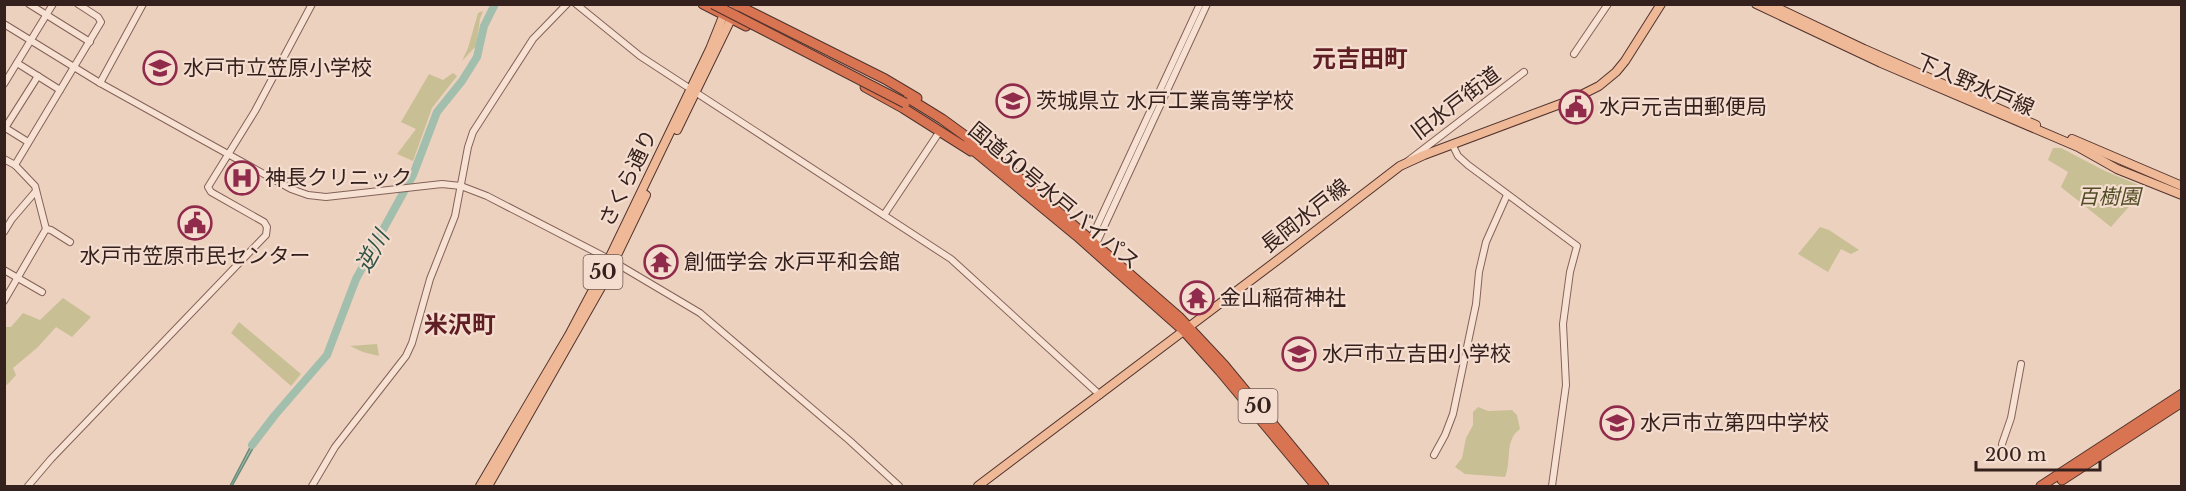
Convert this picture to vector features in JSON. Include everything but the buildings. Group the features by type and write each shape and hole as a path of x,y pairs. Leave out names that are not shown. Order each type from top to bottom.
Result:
{"highway":[{"path":"703,4 864,87 992,159"},
{"name":"国道50号水戸バイパス","path":"714,4 942,119 1092,243 1224,365 1324,486"},
{"name":"国道50号水戸バイパス","path":"727,4 907,101"},
{"path":"736,5 907,92 964,129 992,159"},
{"name":"国道50号水戸バイパス","path":"1186,329 1316,486"},
{"path":"2041,486 2181,394"},
{"path":"2052,486 2181,402"}],"main road":[{"name":"さくら通り","path":"727,4 728,17"},
{"name":"長岡水戸線","path":"978,486 1408,161 1574,99 1599,86 1626,61 1661,4"},
{"name":"下入野水戸線","path":"1756,4 1890,68 2078,147 2117,169 2181,195"},
{"name":"下入野水戸線","path":"1769,4 1932,80 2181,186"},
{"name":"さくら通り","path":"488,486 574,338 728,17 736,5"},
{"name":"さくら通り","path":"480,486 612,260"}],"street":[{"path":"29,4 90,42"},
{"path":"4,84 53,4"},
{"path":"15,165 101,20 78,4"},
{"path":"100,83 143,4"},
{"path":"28,486 51,459 266,235 267,227 264,222 208,189 255,111 312,4"},
{"path":"312,486 335,447 406,356 412,343 430,279 453,224 473,132 532,39 567,4"},
{"path":"576,4 640,56 951,259 1100,395"},
{"path":"1092,243 1200,4"},
{"path":"1092,243 1208,4"},
{"path":"1574,54 1608,4"},
{"path":"4,24 100,83 291,189 308,195 335,197 413,186 442,184 461,186 488,196 612,260 707,318 843,434 899,486"},
{"path":"17,63 60,90"},
{"path":"4,68 12,72"},
{"name":"旧水戸街道","path":"1408,161 1524,72"},
{"path":"28,142 5,128 38,76"},
{"path":"884,215 940,131"},
{"path":"1452,144 1462,160 1577,246 1570,272 1563,324 1566,392 1552,486"},
{"path":"4,159 15,165 21,174 33,183 46,230 4,301"},
{"path":"4,232 36,191"},
{"path":"1434,455 1446,435 1453,414 1476,304 1479,272 1486,242 1507,195"},
{"path":"46,230 51,230 70,242"},
{"path":"4,270 42,292"},
{"path":"2002,444 2011,418 2021,364"}],"green space":[{"path":"483,11 476,46 462,61 478,13"},
{"path":"453,73 457,76 432,108 413,161 397,154 416,129 401,122 429,74 443,80"},
{"name":"百樹園","path":"2053,148 2061,148 2105,171 2141,186 2134,201 2111,227 2061,187 2068,172 2048,160"},
{"path":"1820,227 1829,230 1859,250 1851,254 1841,249 1828,272 1798,254"},
{"path":"63,298 91,317 72,337 56,327 38,347 13,368 16,375 7,385 4,383 5,327 11,327 23,313 40,320"},
{"path":"239,322 301,374 291,386 231,333"},
{"path":"377,344 379,356 350,346"},
{"path":"1478,407 1488,411 1512,410 1517,415 1520,429 1510,445 1505,477 1465,474 1455,467 1462,458 1466,438 1473,425 1473,412"}],"shaded area":[{"path":"255,438 258,439 230,486"}],"waterway":[{"name":"逆川","path":"252,445 327,355 356,279 413,175 437,112 462,81 477,57 484,26 495,4"}],"place":[{"name":"水戸市立笠原小学校","path":"160,68"},
{"name":"茨城県立 水戸工業高等学校","path":"1013,101"},
{"name":"水戸元吉田郵便局","path":"1576,107"},
{"name":"神長クリニック","path":"242,178"},
{"name":"水戸市笠原市民センター","path":"195,223"},
{"name":"創価学会 水戸平和会館","path":"661,262"},
{"name":"金山稲荷神社","path":"1197,298"},
{"name":"水戸市立吉田小学校","path":"1299,354"},
{"name":"水戸市立第四中学校","path":"1617,423"}],"district":[{"name":"元吉田町","path":"1360,59"},
{"name":"米沢町","path":"460,325"}]}
